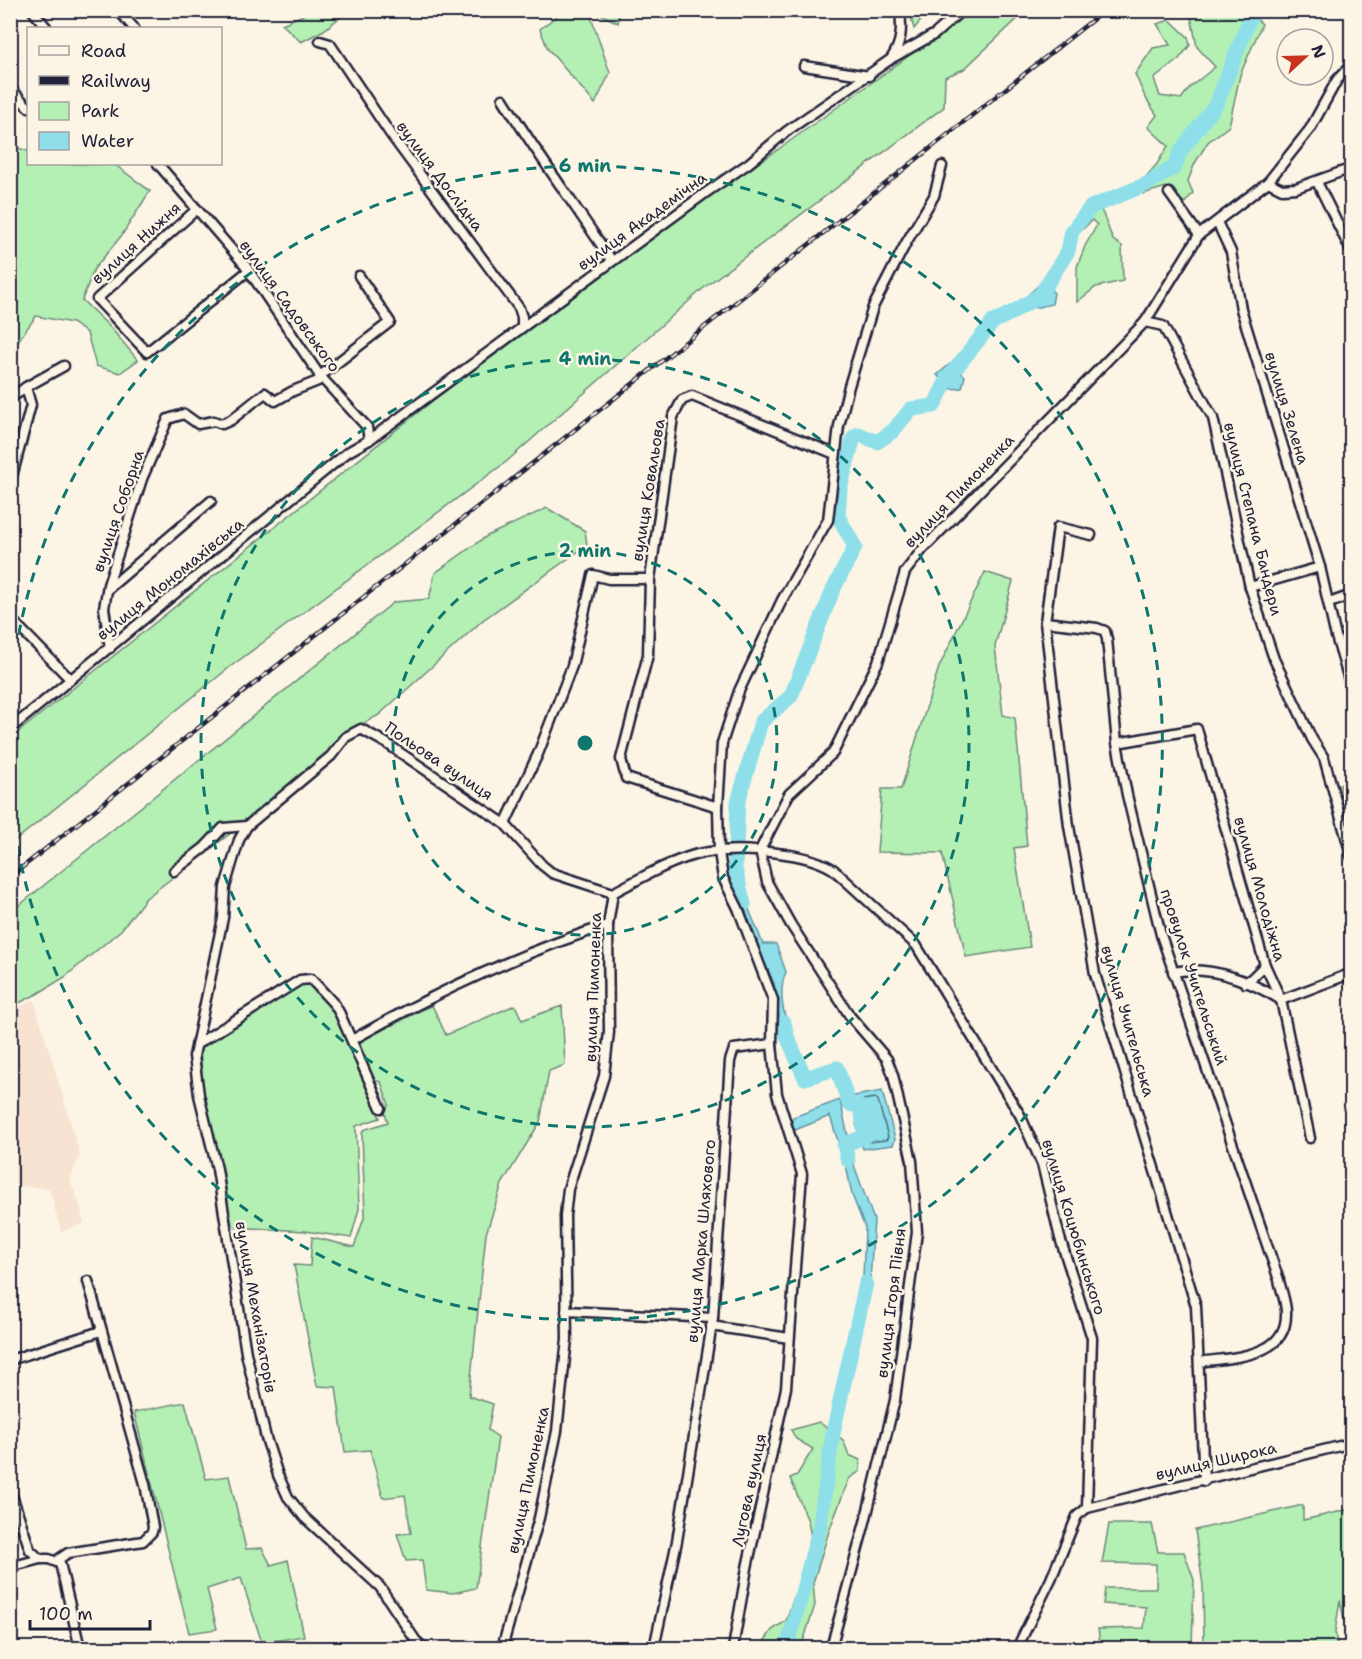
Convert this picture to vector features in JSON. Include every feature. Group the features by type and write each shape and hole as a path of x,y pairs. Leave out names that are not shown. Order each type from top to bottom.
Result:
{"street":[{"path":"32,10 46,27"},
{"path":"118,10 133,27"},
{"path":"891,59 897,51 901,37 900,10"},
{"name":"вулиця Академічна","path":"369,440 748,163 787,131 891,59 936,34 962,10"},
{"name":"вулиця Дослідна","path":"320,41 330,44 391,135 521,312"},
{"name":"вулиця Пимоненка","path":"502,1648 539,1518 557,1431 567,1339 565,1216 568,1189 604,1076 609,1032 608,925 613,893 650,873 690,856 760,850 789,794 833,753 878,662 905,572 922,550 1145,322 1199,235 1268,182 1310,129 1337,80 1352,64"},
{"path":"804,66 869,76"},
{"path":"10,88 27,106"},
{"path":"503,99 532,147 612,261"},
{"name":"вулиця Садовського","path":"159,165 248,271 320,376 364,424 369,432 369,440"},
{"path":"772,1044 773,1000 738,908 723,878 718,807 722,743 735,702 782,600 828,520 835,454 849,386 873,307 906,243 934,196 942,166"},
{"path":"1268,182 1281,189 1317,182 1352,168"},
{"path":"1317,182 1352,253"},
{"path":"1169,193 1199,235"},
{"name":"вулиця Нижня","path":"197,209 97,299 147,352 248,271"},
{"name":"вулиця Зелена","path":"1217,222 1231,252 1241,309 1320,567 1352,690"},
{"path":"320,376 390,322 359,276"},
{"path":"521,312 527,317 534,318"},
{"path":"521,312 522,327"},
{"name":"вулиця Степана Бандери","path":"1145,322 1163,326 1213,418 1250,587 1274,659 1312,739 1324,758 1352,858"},
{"path":"10,399 26,387 64,366"},
{"name":"вулиця Соборна","path":"110,648 104,608 107,589 142,479 168,419 184,414 198,424 214,421 222,424 231,420 265,393 275,401 318,381 320,376"},
{"path":"10,484 31,405 26,387"},
{"name":"вулиця Ковальова","path":"718,807 626,778 621,759 648,655 650,579 673,417 682,400 692,396 835,454"},
{"path":"364,424 375,428 387,426"},
{"name":"вулиця Мономахівська","path":"10,729 348,452 369,440"},
{"path":"107,589 211,501"},
{"name":"вулиця Учительська","path":"1091,535 1058,527 1045,622 1069,826 1095,974 1196,1306 1204,1481"},
{"path":"1250,587 1320,567"},
{"path":"505,824 538,754 572,666 593,576 609,579 650,579"},
{"path":"1329,603 1352,595"},
{"path":"10,618 70,679"},
{"name":"провулок Учительський","path":"1045,622 1097,627 1105,631 1117,743 1127,795 1161,935 1279,1280 1286,1311 1285,1324 1276,1342 1266,1349 1256,1353 1200,1362"},
{"name":"Польова вулиця","path":"223,918 225,887 239,840 247,826 331,756 346,737 361,729 386,743 505,824 552,873 613,893"},
{"name":"вулиця Молодіжна","path":"1117,743 1197,729 1265,964 1281,1000 1310,1138"},
{"path":"174,871 204,848 223,828 247,826"},
{"name":"вулиця Коцюбинського","path":"760,850 819,861 832,869 916,945 1020,1114 1042,1164 1060,1238 1092,1338 1087,1508"},
{"name":"вулиця Ігоря Півня","path":"760,850 767,882 790,925 850,1016 887,1059 912,1161 917,1232 895,1400 831,1648"},
{"name":"вулиця Механізаторів","path":"223,918 194,1056 199,1095 217,1169 243,1341 266,1438 278,1475 295,1508 380,1587 420,1646"},
{"path":"352,1040 415,1006 497,967 564,939 608,925"},
{"path":"1245,983 1265,964"},
{"path":"1173,972 1190,969 1207,970 1262,988 1281,1000 1352,974"},
{"path":"197,1044 306,978 315,982 337,1008 369,1082"},
{"path":"202,1022 218,1032"},
{"name":"вулиця Марка Шляхового","path":"654,1648 677,1541 712,1322 730,1061 734,1049 772,1044"},
{"name":"Лугова вулиця","path":"733,1648 747,1568 786,1388 802,1174 777,1094 772,1044"},
{"path":"80,1648 59,1563 62,1556 68,1553 143,1541 152,1532 145,1484 126,1412 100,1331 88,1281"},
{"path":"566,1311 712,1322 789,1338"},
{"path":"10,1360 100,1331"},
{"name":"вулиця Широка","path":"1087,1508 1352,1443"},
{"path":"10,1489 30,1550 40,1559"},
{"path":"1017,1648 1051,1579 1077,1516 1087,1508"},
{"path":"10,1567 40,1559 49,1559 59,1563"}],"shaded area":[{"path":"34,1000 80,1155 70,1180 84,1223 61,1232 49,1188 11,1185 11,1011"}],"green space":[{"path":"308,10 348,11 324,30 301,42 282,24 303,15"},
{"path":"909,10 929,10 929,11 914,29"},
{"path":"563,11 589,11 610,73 595,104 548,49 540,29"},
{"path":"594,11 620,11 618,23"},
{"path":"965,11 1026,11 964,69 945,77 944,107 706,286 506,462 230,667 11,844 11,738 567,293 769,156 952,25"},
{"path":"1203,11 1230,13 1247,11 1262,24 1240,75 1229,126 1208,142 1195,163 1188,181 1193,193 1185,203 1166,187 1143,194 1143,180 1157,164 1168,146 1148,127 1157,115 1145,97 1135,74 1153,48 1170,45 1157,24 1170,20 1188,37 1190,45 1179,59 1154,79 1160,96 1181,99 1190,87 1215,67 1197,47 1191,17"},
{"path":"11,146 27,151 27,165 115,165 150,191 122,235 94,269 82,300 110,327 138,360 120,373 96,366 87,333 72,323 36,316 11,351"},
{"path":"1095,199 1113,240 1122,246 1123,281 1096,287 1077,302 1077,267 1085,246 1097,225 1092,220 1074,238 1072,223"},
{"path":"547,508 585,531 587,545 483,620 379,715 344,734 322,761 146,898 121,930 65,977 11,1007 11,912 394,602 429,599 435,573 487,536"},
{"path":"985,572 1013,581 995,646 1003,715 1015,718 1027,846 1014,848 1030,947 966,957 942,853 877,852 882,789 901,789 939,667"},
{"path":"1351,782 1352,834 1340,784"},
{"path":"304,983 311,984 336,1012 380,1118 356,1126 359,1209 351,1238 305,1231 232,1227 219,1159 203,1096 200,1046"},
{"path":"432,1005 446,1035 515,1005 522,1020 562,1006 565,1065 549,1071 540,1122 502,1184 486,1234 469,1396 493,1404 488,1430 498,1437 476,1588 453,1593 426,1590 422,1560 406,1561 397,1534 411,1533 405,1495 383,1498 370,1450 345,1452 336,1387 317,1386 294,1265 310,1266 312,1237 354,1247 365,1215 362,1134 363,1130 388,1122 384,1110 389,1105 381,1082 373,1080 360,1045 361,1041"},
{"path":"185,1402 206,1479 229,1476 246,1549 262,1548 271,1565 288,1560 304,1636 262,1643 241,1578 207,1589 217,1629 189,1633 134,1412"},
{"path":"819,1422 843,1440 849,1455 860,1460 860,1471 849,1479 829,1531 813,1583 815,1605 801,1648 761,1648 772,1630 786,1621 812,1542 808,1521 790,1478 797,1475 813,1449 796,1439 791,1430"},
{"path":"1303,1505 1303,1520 1351,1509 1351,1648 1340,1600 1335,1632 1338,1648 1204,1648 1203,1585 1195,1530"},
{"path":"1109,1524 1152,1524 1158,1552 1184,1552 1194,1580 1192,1648 1101,1648 1098,1629 1144,1628 1146,1607 1103,1604 1105,1588 1156,1588 1156,1564 1102,1563"}],"water":[{"path":"1043,281 1054,293 1052,304 1035,308 1029,294"},
{"path":"950,364 965,376 962,388 951,389 937,375"},
{"path":"733,879 740,887 763,944 776,944 786,972 782,989 784,1013 794,1041 783,1043 774,983"},
{"path":"882,1091 895,1139 893,1145 863,1149 856,1124 859,1117 855,1104 850,1100 854,1096"},
{"path":"840,1100 855,1168 874,1220 869,1298 862,1303 865,1228 852,1195 847,1170 830,1116 795,1130 791,1122 793,1117"}],"waterway":[{"path":"744,904 735,869 738,802 761,722 791,696 833,590 855,547 838,516 840,488 854,437 859,434 877,442 893,431 911,409 934,406 948,378 993,322 1040,295 1068,251 1072,231 1091,207 1145,185 1175,167 1180,152 1217,103 1253,10"},
{"path":"784,1023 787,1036 805,1078 837,1068 849,1104 861,1107 865,1136 844,1145 848,1160"},
{"path":"787,1648 819,1530 833,1433 866,1283"}],"railway":[{"path":"10,877 1105,10"}]}
